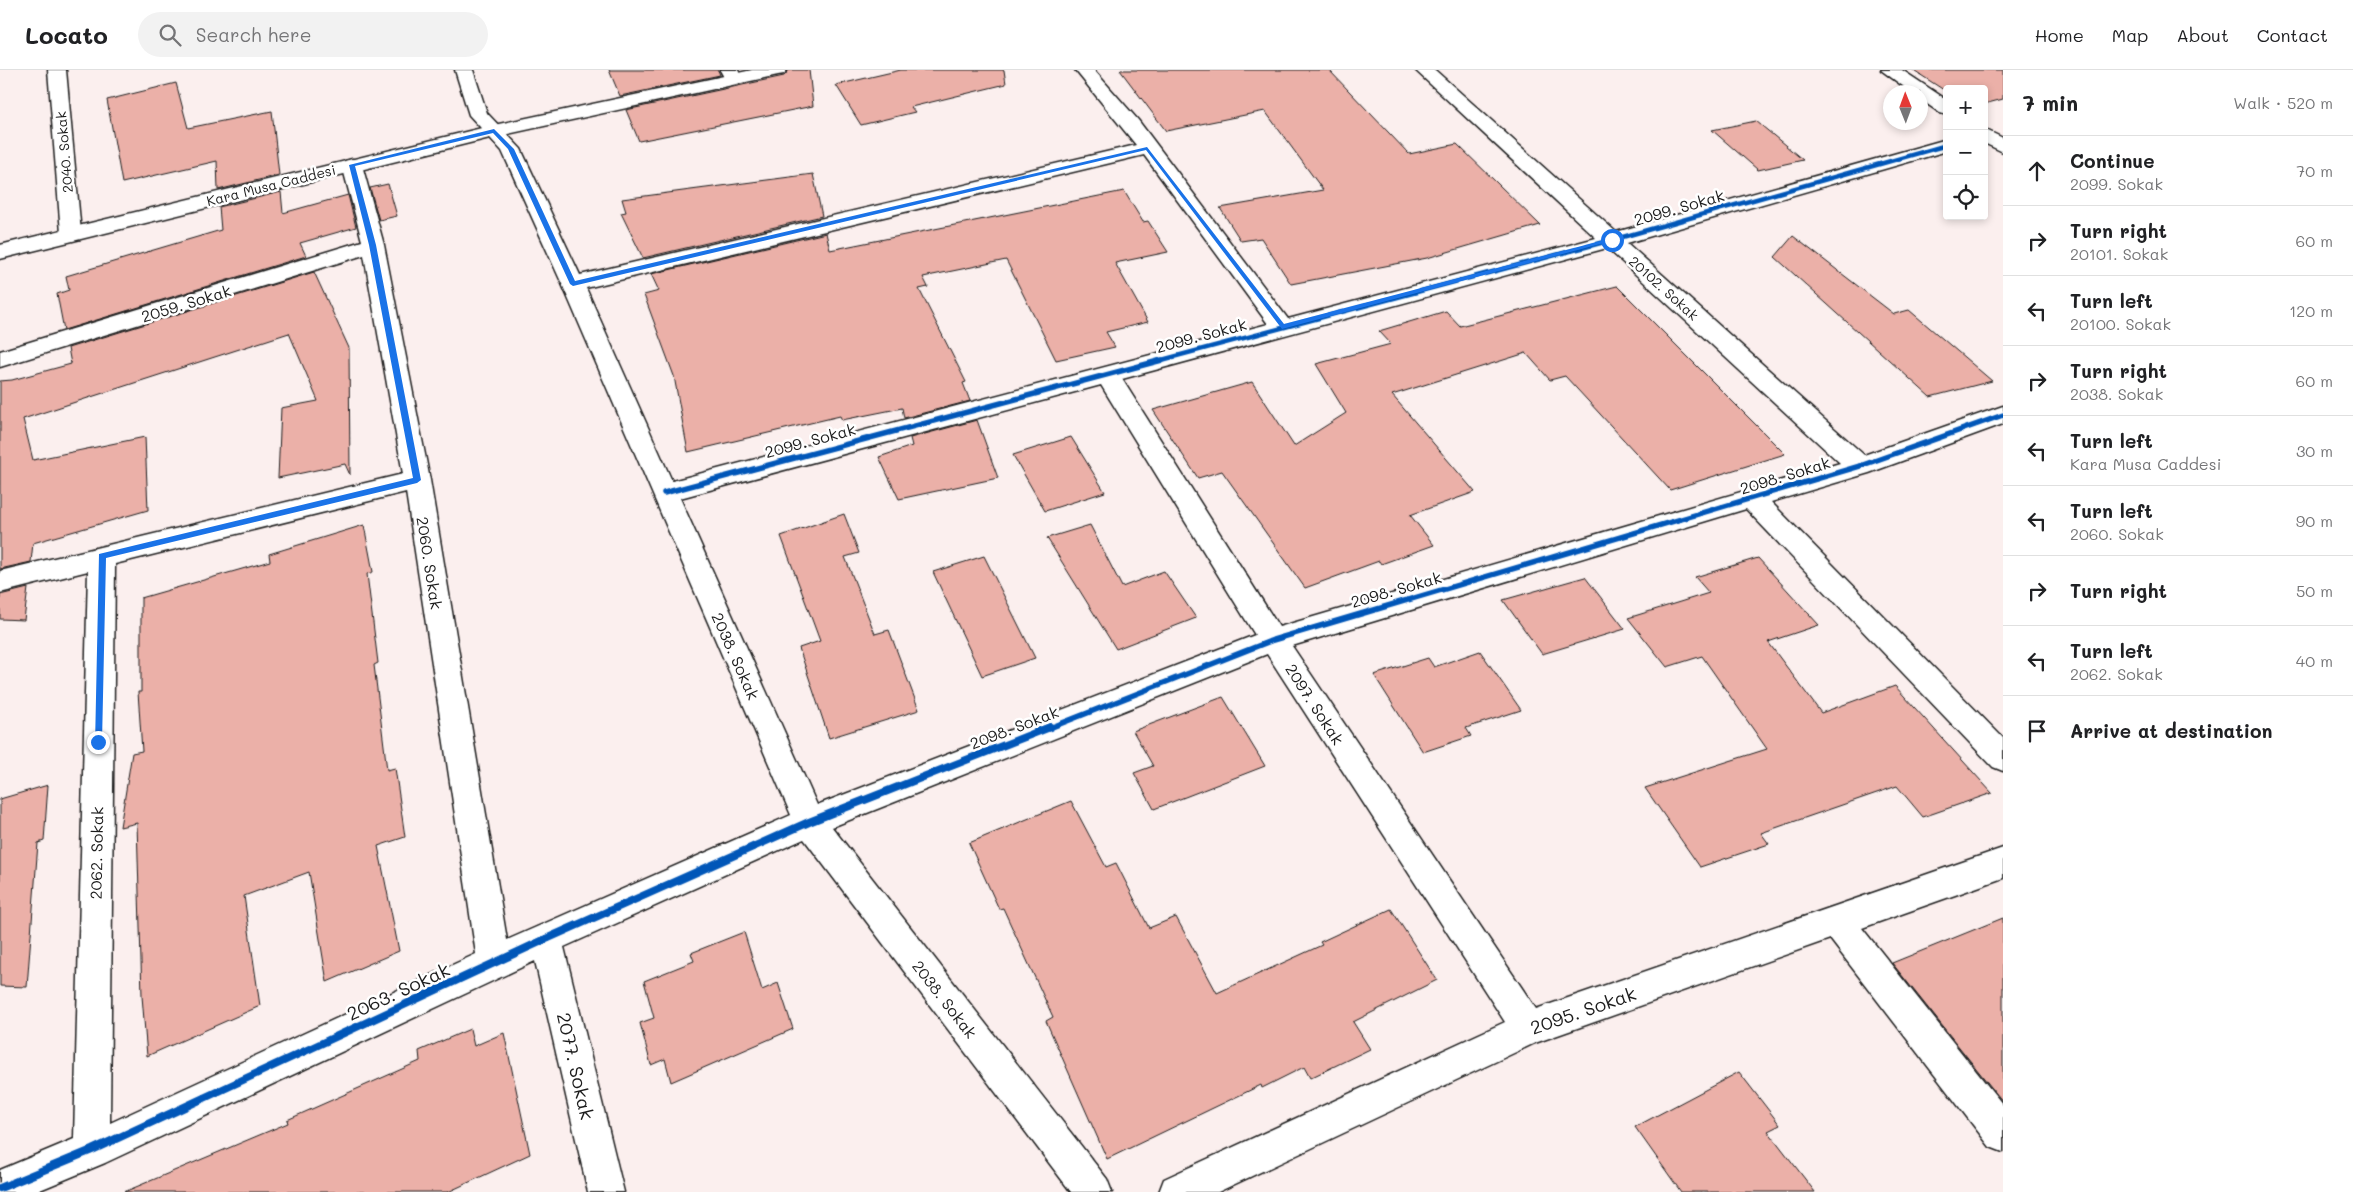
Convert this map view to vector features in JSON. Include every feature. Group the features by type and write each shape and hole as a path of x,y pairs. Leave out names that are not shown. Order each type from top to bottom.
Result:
{"street":[{"name":"2040. Sokak","path":"57,70 71,233"},
{"name":"2038. Sokak","path":"464,70 478,115 511,149 573,284 809,822 1094,1192"},
{"name":"Kara Musa Caddesi","path":"0,252 71,233 731,74 778,70"},
{"path":"1084,70 1131,124 1282,327"},
{"name":"20102. Sokak","path":"1424,70 1860,466"},
{"path":"1890,70 1943,106"},
{"path":"1988,133 2003,129"},
{"path":"1988,137 2003,146"},
{"name":"2099. Sokak","path":"664,493 1612,240 1943,146"},
{"path":"573,284 1147,148"},
{"name":"2060. Sokak","path":"352,165 372,245 417,480 494,963"},
{"name":"2059. Sokak","path":"0,359 372,245"},
{"name":"2097. Sokak","path":"1108,375 1273,640 1529,1028"},
{"name":"2098. Sokak","path":"809,822 1273,640 1860,466 2003,415"},
{"path":"0,582 417,480"},
{"name":"2098. Sokak","path":"1752,499 2003,758"},
{"name":"2062. Sokak","path":"92,1150 102,556"},
{"name":"2063. Sokak","path":"0,1188 92,1150 546,939 809,822"},
{"name":"2095. Sokak","path":"1177,1192 1529,1028 2003,863"},
{"path":"1837,922 2003,1134"},
{"name":"2077. Sokak","path":"546,939 606,1192"}],"building":[{"path":"609,70 718,70 720,75 620,96"},
{"path":"789,70 809,70 813,106 639,141 626,110 784,76"},
{"path":"901,70 1004,70 1006,84 911,107 915,112 861,125 836,85"},
{"path":"1120,70 1329,70 1409,154 1457,144 1540,225 1427,258 1291,284 1261,238 1241,241 1220,208 1323,190 1265,111 1166,131"},
{"path":"1913,70 2003,70 2003,99 1988,103 1988,85 1943,85 1943,89"},
{"path":"176,83 188,128 272,111 279,175 218,190 217,161 122,183 107,100"},
{"path":"1756,121 1803,160 1758,170 1712,130"},
{"path":"813,174 822,216 643,258 621,213 626,212 622,199"},
{"path":"388,184 397,216 379,220 370,188"},
{"path":"1124,191 1143,222 1148,221 1168,252 1115,263 1148,322 1106,332 1115,347 1056,360 1006,260 923,277 928,287 919,289 966,382 963,383 970,401 904,418 902,408 842,420 840,416 688,452 674,376 644,295 659,291 651,274 826,233 830,250"},
{"path":"281,192 283,213 348,195 356,227 300,243 306,256 64,330 57,294 69,290 66,276 221,230 219,207"},
{"path":"1793,236 1894,314 1909,310 1992,381 1930,397 1775,257"},
{"path":"314,272 349,348 350,475 345,464 278,478 281,408 318,401 289,333 23,419 33,460 145,437 148,510 33,543 31,562 0,569 0,381 12,380 71,364 68,348"},
{"path":"1617,286 1785,454 1670,490 1565,376 1550,380 1526,353 1392,395 1475,492 1410,515 1434,545 1381,564 1379,561 1305,588 1222,471 1198,478 1153,410 1252,382 1294,446 1346,413 1316,364 1391,344 1379,331 1446,311 1460,326"},
{"path":"977,420 998,478 899,499 879,457 912,446 910,438"},
{"path":"1071,437 1105,492 1045,511 1013,455"},
{"path":"844,514 859,553 845,557 875,634 889,630 919,710 829,738 799,648 820,641 781,536"},
{"path":"364,525 373,572 367,574 378,663 374,665 387,770 395,768 405,837 378,846 399,951 327,982 309,872 244,896 260,1006 147,1056 142,996 137,823 120,827 132,753 142,751 138,692 141,692 141,598 270,561 269,554"},
{"path":"1090,525 1122,587 1164,571 1196,618 1116,649 1047,538"},
{"path":"984,556 1035,658 982,676 933,572"},
{"path":"1758,558 1819,625 1768,642 1821,713 1895,686 1992,793 1923,817 1897,786 1761,833 1769,844 1700,867 1645,788 1767,749 1702,656 1667,667 1628,618 1709,593 1695,577"},
{"path":"1585,577 1625,629 1542,654 1503,600"},
{"path":"28,588 24,620 0,619 0,595"},
{"path":"1480,651 1521,710 1466,728 1471,736 1423,752 1374,675 1428,658 1434,667"},
{"path":"1223,697 1265,766 1154,809 1134,773 1153,766 1133,731"},
{"path":"48,785 44,841 38,843 27,987 0,986 0,799"},
{"path":"1071,801 1106,867 1116,863 1149,928 1176,917 1217,993 1322,945 1320,942 1391,909 1437,980 1353,1022 1370,1049 1310,1078 1304,1067 1262,1088 1261,1085 1107,1159 1046,1021 1053,1017 1003,908 999,909 969,843"},
{"path":"2003,918 2003,1102 1892,963"},
{"path":"744,932 762,990 778,983 793,1029 671,1082 665,1059 651,1065 640,1023 654,1018 644,981 694,961 691,953"},
{"path":"470,1029 474,1046 504,1033 530,1154 448,1192 124,1192 288,1123 287,1120 420,1061 419,1051"},
{"path":"1739,1072 1780,1125 1768,1131 1815,1192 1681,1192 1635,1127"}],"cycle path":[{"path":"664,493 1612,240 1943,146"},
{"path":"0,1188 92,1150 546,939 809,822 1273,640 1860,466 2003,415"}],"route":[{"path":"98,742 102,556 417,480 372,245 352,165 494,131 511,149 573,284 1147,148 1282,327 1612,240"}]}
